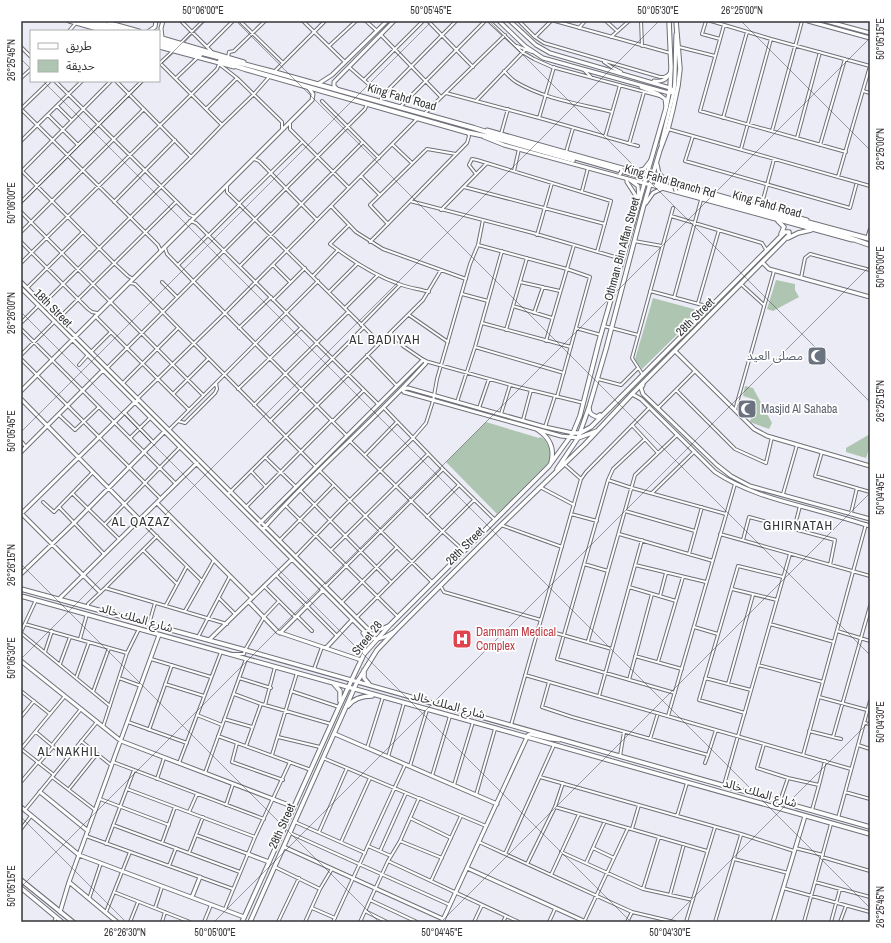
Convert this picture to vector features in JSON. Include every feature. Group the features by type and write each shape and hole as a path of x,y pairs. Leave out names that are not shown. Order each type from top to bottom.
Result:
{"highway":[{"path":"90,21 122,30"},
{"path":"77,22 111,30"},
{"name":"King Fahd Road","path":"160,38 202,53 400,107 639,177 499,139 466,132 160,44"},
{"name":"King Fahd Road","path":"869,238 658,183 844,236 870,245"}],"main road":[{"name":"Othman Bin Affan Street","path":"571,437 574,433 584,403 622,259 648,175 666,108 670,88 671,67 669,21"},
{"name":"Othman Bin Affan Street","path":"553,474 578,438 589,407 643,208 660,150 668,129 678,86 680,69 676,22"},
{"path":"777,240 784,229 778,221"},
{"path":"781,244 798,232 811,230"},
{"path":"777,240 786,231 789,232 789,235 781,244"},
{"name":"28th Street","path":"580,433 591,427 777,240"},
{"name":"28th Street","path":"251,922 335,734 344,710 357,682 376,650 500,525 599,430 632,394 742,285 781,244"},
{"path":"589,407 589,412 592,416 597,417 605,413"},
{"path":"538,430 550,440 553,449 552,459 549,466"},
{"path":"571,437 578,438 599,430"},
{"path":"574,433 580,433"},
{"name":"Street 28","path":"242,922 339,706 364,654 390,625 465,552 549,466 571,437"},
{"name":"شارع الملك خالد","path":"21,589 370,685 870,827"},
{"name":"شارع الملك خالد","path":"21,596 870,834"},
{"path":"364,670 365,681 370,685"},
{"path":"343,678 347,678 355,672"},
{"path":"331,682 340,691 339,706"},
{"path":"344,710 356,699 378,696"},
{"path":"21,880 73,922"},
{"path":"21,888 62,922"}],"street":[{"path":"69,21 77,22 101,30"},
{"path":"104,21 136,30"},
{"path":"150,30 155,27 156,21"},
{"path":"162,21 160,38 272,71 283,63 325,21"},
{"path":"181,21 213,53"},
{"path":"180,43 203,21"},
{"path":"207,47 233,21"},
{"path":"240,21 283,63"},
{"path":"228,58 229,52 234,51 265,21"},
{"path":"303,21 345,62"},
{"path":"329,46 356,21"},
{"path":"366,21 377,31"},
{"path":"318,84 332,75 387,21"},
{"path":"339,90 333,85 336,79 394,21"},
{"path":"364,80 422,21"},
{"path":"428,21 473,67"},
{"path":"380,102 382,96 456,21"},
{"path":"400,107 485,21"},
{"path":"489,21 522,52 534,59 554,67 662,97"},
{"path":"499,21 525,46 535,53"},
{"path":"510,21 536,45 550,53 626,74 670,88 674,91"},
{"path":"519,21 535,37 544,43 660,77 666,76 670,73"},
{"path":"535,37 551,21"},
{"path":"555,21 671,54"},
{"path":"579,28 585,21"},
{"path":"606,21 617,31"},
{"path":"611,37 629,21"},
{"path":"641,21 642,46"},
{"path":"706,21 702,34 720,39"},
{"path":"711,21 870,66 838,177"},
{"path":"772,131 802,21"},
{"path":"808,21 870,38"},
{"path":"828,21 870,34"},
{"path":"70,30 77,22"},
{"path":"660,150 674,91 676,66 676,22"},
{"path":"724,25 700,111 846,152"},
{"path":"155,27 158,30 161,28"},
{"path":"723,118 747,32"},
{"path":"381,35 441,97"},
{"path":"424,114 505,35"},
{"path":"741,149 771,39"},
{"path":"514,44 549,60 669,93 674,91"},
{"path":"21,47 30,56"},
{"path":"160,47 219,64 245,69"},
{"path":"679,47 715,56"},
{"path":"476,101 526,49"},
{"path":"160,62 173,51"},
{"path":"797,138 820,52"},
{"path":"176,78 197,58"},
{"path":"820,145 845,59"},
{"path":"602,60 613,68 626,74"},
{"path":"160,64 222,125"},
{"path":"219,64 237,78 282,122 282,129"},
{"path":"21,263 217,70 219,64"},
{"path":"349,66 382,96"},
{"path":"539,118 554,67"},
{"path":"644,80 660,82 667,78 671,67"},
{"path":"582,69 592,78"},
{"path":"21,78 30,70"},
{"path":"504,71 514,81 546,94 612,112"},
{"path":"332,75 331,79 336,79"},
{"path":"43,304 98,247 254,94 270,76"},
{"path":"206,109 237,78"},
{"path":"49,82 21,109 158,245 160,251"},
{"path":"56,82 160,187 190,215 195,216"},
{"path":"21,141 81,82"},
{"path":"110,82 21,170 114,263 128,276 133,278"},
{"path":"117,82 191,157"},
{"path":"21,202 141,82"},
{"path":"630,82 658,94 665,99 666,108"},
{"path":"605,137 620,85"},
{"path":"74,338 96,314 110,302 254,159 313,98 312,92 308,87"},
{"path":"629,144 644,92"},
{"path":"863,92 870,94"},
{"path":"446,93 638,146"},
{"path":"322,101 380,158"},
{"path":"21,452 256,219 347,127 367,104"},
{"path":"57,106 71,120"},
{"path":"21,232 144,109"},
{"path":"501,134 508,109"},
{"path":"48,115 78,145"},
{"path":"100,592 21,514 225,313 360,176 393,145 418,118"},
{"path":"290,122 290,129 348,188"},
{"name":"King Fahd Branch Rd","path":"474,128 566,152 818,224"},
{"path":"566,152 573,128"},
{"path":"668,129 870,186"},
{"path":"370,242 467,143 469,136 466,132"},
{"name":"King Fahd Branch Rd","path":"478,135 519,149 858,242"},
{"path":"693,136 685,161 850,208 857,182"},
{"path":"114,202 175,140"},
{"path":"178,266 302,142"},
{"path":"240,266 363,142"},
{"path":"393,145 412,163"},
{"path":"388,224 370,205 427,149 456,154"},
{"path":"514,171 519,149"},
{"path":"633,171 644,169 653,157"},
{"path":"254,159 259,161 317,220"},
{"path":"476,174 468,164 472,159 611,201 597,252"},
{"path":"761,207 774,159"},
{"path":"657,160 657,168 659,173 666,180"},
{"path":"441,210 487,163"},
{"path":"581,192 588,168"},
{"path":"618,175 622,172 620,168"},
{"path":"360,176 380,195"},
{"path":"623,177 634,182 638,186 639,201"},
{"path":"627,179 627,182 636,196 639,196"},
{"path":"537,235 552,183"},
{"path":"227,185 227,192 380,343"},
{"path":"677,192 675,188 679,185"},
{"path":"464,187 605,224"},
{"path":"643,208 653,192 665,189"},
{"path":"674,298 701,200"},
{"path":"410,201 622,259"},
{"path":"58,319 144,232 176,202"},
{"path":"330,206 349,226 370,242 383,249 466,278"},
{"path":"643,375 632,358 674,208"},
{"path":"21,212 203,395"},
{"path":"671,216 762,243 767,251"},
{"path":"209,640 227,624 413,438 426,423 466,278 478,245 483,220"},
{"path":"190,221 196,223 240,266 378,405"},
{"path":"349,226 330,244 357,264 378,275 400,285 429,292"},
{"path":"869,238 870,229"},
{"path":"698,304 719,230"},
{"path":"27,288 83,232"},
{"path":"634,240 663,246"},
{"path":"21,242 92,312 96,314 111,332 189,410"},
{"path":"478,245 567,269 590,277 564,372 545,426"},
{"path":"546,341 574,245"},
{"path":"165,247 167,254 178,266 347,436"},
{"path":"313,276 338,250"},
{"path":"457,402 475,347 502,252"},
{"path":"801,278 805,258 810,254 870,270"},
{"path":"506,330 527,258"},
{"path":"763,263 769,269 870,297"},
{"path":"329,292 357,264"},
{"path":"273,265 290,282"},
{"path":"239,328 305,268"},
{"path":"229,493 423,300 442,270"},
{"path":"735,410 774,270"},
{"path":"345,308 378,275"},
{"path":"21,282 58,319 74,338 136,400 169,430 259,524 279,541 293,558"},
{"path":"162,282 177,297"},
{"path":"169,430 318,282"},
{"path":"520,282 560,291"},
{"path":"128,283 135,284 285,437 433,583"},
{"path":"361,325 400,285"},
{"path":"742,285 764,305"},
{"path":"534,312 543,287"},
{"name":"18th Street","path":"21,391 74,338 22,291"},
{"path":"650,291 710,307"},
{"path":"462,294 488,301"},
{"path":"21,323 38,306"},
{"path":"513,306 553,318"},
{"path":"254,405 348,312"},
{"path":"409,314 448,342"},
{"path":"21,355 55,322"},
{"path":"482,323 571,347"},
{"path":"604,326 638,335"},
{"path":"270,421 364,327"},
{"path":"122,384 156,348 178,328"},
{"path":"238,389 301,328"},
{"path":"576,328 601,335"},
{"path":"21,329 176,484"},
{"path":"78,365 111,332"},
{"path":"391,333 403,346 425,360 489,379 584,403"},
{"path":"475,347 564,372"},
{"path":"675,351 754,429 772,437 797,445 870,466"},
{"path":"367,355 397,386"},
{"path":"21,359 161,499"},
{"path":"174,394 208,359"},
{"path":"264,528 300,490 347,436 422,360 425,360"},
{"path":"259,524 296,487 350,440 402,389 426,363 425,360"},
{"path":"597,379 621,385 638,368"},
{"path":"105,369 122,384 150,418 197,464 246,508 259,524"},
{"path":"658,408 695,371"},
{"path":"479,408 489,379"},
{"path":"178,421 185,423 215,393 217,389 216,382"},
{"path":"501,414 510,384"},
{"path":"643,384 641,388 647,397 717,465 731,476 750,486 870,519"},
{"path":"402,389 408,388 574,433"},
{"path":"402,389 404,392 433,401 538,430 571,437"},
{"path":"246,508 364,390"},
{"path":"523,420 531,390"},
{"path":"676,390 735,449 766,463 772,437"},
{"path":"632,394 641,399 715,472 735,484 769,497 870,526"},
{"path":"641,399 643,397 647,397"},
{"path":"21,399 202,581"},
{"path":"59,415 75,430 99,407"},
{"path":"382,407 474,500 496,520"},
{"path":"511,725 581,479 586,472 649,408"},
{"path":"124,412 154,443"},
{"path":"130,438 150,418"},
{"path":"365,455 397,422"},
{"path":"632,425 658,452"},
{"path":"21,574 164,432"},
{"path":"588,641 635,475 677,434"},
{"path":"645,438 614,469 608,480 557,659 675,693"},
{"path":"350,440 427,517 465,552"},
{"path":"21,441 26,447"},
{"path":"783,494 797,445"},
{"path":"105,524 180,447"},
{"path":"652,493 694,452"},
{"path":"822,452 815,476 870,492"},
{"path":"331,550 428,454"},
{"path":"265,457 296,487"},
{"path":"59,599 197,464"},
{"path":"564,464 581,479"},
{"path":"280,633 443,469"},
{"path":"251,471 266,487"},
{"path":"43,502 54,512 93,472"},
{"path":"608,480 726,514"},
{"path":"668,716 735,484"},
{"path":"279,541 334,485"},
{"path":"427,517 459,485"},
{"path":"540,487 574,505"},
{"path":"851,514 857,488"},
{"path":"300,490 392,582"},
{"path":"73,494 120,540"},
{"path":"314,670 324,647 377,597 474,500"},
{"path":"157,503 252,598"},
{"path":"285,505 398,617"},
{"path":"794,529 800,506"},
{"path":"689,554 702,507"},
{"path":"59,508 104,555"},
{"path":"625,511 695,531"},
{"path":"571,514 597,521"},
{"path":"743,540 749,518 835,540 830,565"},
{"path":"803,755 866,524"},
{"path":"500,525 562,546"},
{"path":"264,528 354,619 374,631 382,630 390,625"},
{"path":"619,534 713,561"},
{"path":"720,534 870,576"},
{"path":"88,607 88,604 157,536"},
{"path":"599,696 642,540"},
{"path":"341,603 361,581 397,547"},
{"path":"143,550 177,584"},
{"path":"724,785 790,554"},
{"path":"185,611 214,560"},
{"path":"584,564 608,571"},
{"path":"166,606 187,566"},
{"path":"635,566 707,582"},
{"path":"745,713 699,700 738,566 783,577"},
{"path":"660,596 666,573"},
{"path":"276,575 337,636"},
{"path":"198,637 230,576"},
{"path":"658,662 682,577"},
{"path":"264,586 312,631"},
{"path":"440,586 444,592 541,620"},
{"path":"630,587 676,601"},
{"path":"105,588 227,624"},
{"path":"324,588 341,603 362,629 373,639 386,637 396,630"},
{"path":"732,589 777,600"},
{"path":"629,680 652,594"},
{"path":"728,684 753,595"},
{"path":"219,598 236,614"},
{"path":"36,600 21,632 110,706"},
{"path":"211,649 235,654 244,654 264,617 279,601"},
{"path":"249,602 278,632 361,660"},
{"path":"150,624 155,603"},
{"path":"833,737 870,606"},
{"path":"80,640 87,614"},
{"path":"25,624 127,653"},
{"path":"770,624 834,642"},
{"path":"694,627 718,634"},
{"path":"538,628 612,648"},
{"path":"103,727 127,653 139,629"},
{"path":"362,629 366,637 364,654"},
{"path":"45,652 52,631"},
{"path":"837,631 870,641"},
{"path":"60,912 69,882 159,635"},
{"path":"60,664 70,637"},
{"path":"76,678 89,642"},
{"path":"93,692 109,648"},
{"path":"179,764 221,652"},
{"path":"635,656 682,669"},
{"path":"151,659 212,677"},
{"path":"205,773 246,659"},
{"path":"21,661 121,741 294,807"},
{"path":"149,730 172,665"},
{"path":"758,665 823,682"},
{"path":"265,705 275,667"},
{"path":"272,755 297,673"},
{"path":"525,675 851,769"},
{"path":"119,678 141,686"},
{"path":"239,678 270,688"},
{"path":"706,678 751,690"},
{"path":"549,682 542,707 624,732 708,755"},
{"path":"165,684 205,696"},
{"path":"21,691 50,714"},
{"path":"291,691 339,706"},
{"path":"233,694 261,704 331,724"},
{"path":"65,696 21,749 69,790 96,810"},
{"path":"367,748 383,697"},
{"path":"819,697 867,710"},
{"path":"21,717 34,701"},
{"path":"838,818 870,701"},
{"path":"388,757 404,703"},
{"path":"246,746 261,704"},
{"path":"21,782 81,709"},
{"path":"410,766 427,709"},
{"path":"650,739 658,713"},
{"path":"198,715 222,725"},
{"path":"432,776 450,716"},
{"path":"224,719 252,727"},
{"path":"25,810 97,722"},
{"path":"128,722 187,744"},
{"path":"454,785 473,722"},
{"path":"864,723 870,724"},
{"path":"476,795 495,728"},
{"path":"705,763 716,730"},
{"path":"809,731 841,739"},
{"path":"35,732 67,758"},
{"path":"620,756 624,732"},
{"path":"335,734 496,804"},
{"path":"284,847 375,888 443,921 528,734 550,739 563,740"},
{"path":"218,736 311,770"},
{"path":"278,737 321,748"},
{"path":"81,741 112,764 157,778 264,819"},
{"path":"237,743 232,762 283,780"},
{"path":"764,744 757,768 788,778 819,785"},
{"path":"505,854 554,745"},
{"path":"858,745 870,749"},
{"path":"69,790 98,754"},
{"path":"157,778 164,758"},
{"path":"323,758 486,826"},
{"path":"812,810 825,761"},
{"path":"225,909 255,836 283,780 290,762"},
{"path":"333,922 354,879 405,764"},
{"path":"319,832 346,768"},
{"path":"106,844 134,770"},
{"path":"540,777 822,856 870,871"},
{"path":"341,842 370,778"},
{"path":"780,801 788,778"},
{"path":"528,864 555,807 562,783"},
{"path":"677,816 687,783"},
{"path":"226,805 233,784"},
{"path":"127,789 255,836"},
{"path":"40,792 88,831"},
{"path":"845,792 870,799 870,795"},
{"path":"380,851 406,793"},
{"path":"189,812 197,794"},
{"path":"360,922 381,875 400,841 419,798"},
{"path":"100,799 169,825"},
{"path":"632,829 639,805"},
{"path":"162,843 175,807"},
{"path":"555,807 707,851"},
{"path":"21,808 79,855 244,916"},
{"path":"551,875 579,814"},
{"path":"21,829 31,816"},
{"path":"431,881 462,816"},
{"path":"773,922 804,816"},
{"path":"189,853 203,817"},
{"path":"410,818 451,838"},
{"path":"586,863 605,821"},
{"path":"295,822 365,853"},
{"path":"804,922 831,824"},
{"path":"113,825 240,872"},
{"path":"686,922 715,827"},
{"path":"467,868 585,922 628,828"},
{"path":"290,833 450,905"},
{"path":"715,922 741,834"},
{"path":"196,835 269,862"},
{"path":"86,836 233,889"},
{"path":"643,890 659,837"},
{"path":"400,841 442,858"},
{"path":"479,842 632,912 674,922"},
{"path":"670,895 684,844"},
{"path":"368,846 391,856"},
{"path":"169,866 176,848"},
{"path":"593,848 614,858"},
{"path":"106,912 130,852"},
{"path":"561,852 643,890 693,900"},
{"path":"734,859 788,873"},
{"path":"388,861 519,922"},
{"path":"89,899 101,863"},
{"path":"275,867 320,889"},
{"path":"305,922 320,889 332,869"},
{"path":"192,897 200,877"},
{"path":"278,922 299,878"},
{"path":"69,882 117,922"},
{"path":"815,882 870,897"},
{"path":"155,908 163,886"},
{"path":"783,888 870,912"},
{"path":"831,922 840,889"},
{"path":"114,892 165,912 183,921 190,922"},
{"path":"370,900 417,922"},
{"path":"131,922 138,902"},
{"path":"204,922 211,904"},
{"path":"474,922 482,905"},
{"path":"840,922 846,906"},
{"path":"312,908 335,918"},
{"path":"548,922 555,908"},
{"path":"365,911 387,922"},
{"path":"162,922 165,912"},
{"path":"627,922 632,912"},
{"path":"503,922 506,916"},
{"path":"54,922 56,917"}],"green space":[{"path":"776,280 795,284 795,290 799,297 773,311 767,309"},
{"path":"653,298 701,311 642,369 635,359"},
{"path":"745,386 753,388 772,423 769,429 750,422 756,400 743,396"},
{"path":"486,422 539,438 540,437 546,441 550,451 549,462 497,514 446,462"},
{"path":"870,434 870,446 866,458 846,452 846,448"}],"tunnel":[{"path":"640,176 658,182"}],"place":[{"name":"مصلى العيد","path":"817,356"},
{"name":"Masjid Al Sahaba","path":"747,409"},
{"name":"Dammam Medical Complex","path":"462,639"}],"district":[{"name":"AL BADIYAH","path":"385,339"},
{"name":"AL QAZAZ","path":"141,521"},
{"name":"GHIRNATAH","path":"798,525"},
{"name":"AL NAKHIL","path":"69,751"}]}
